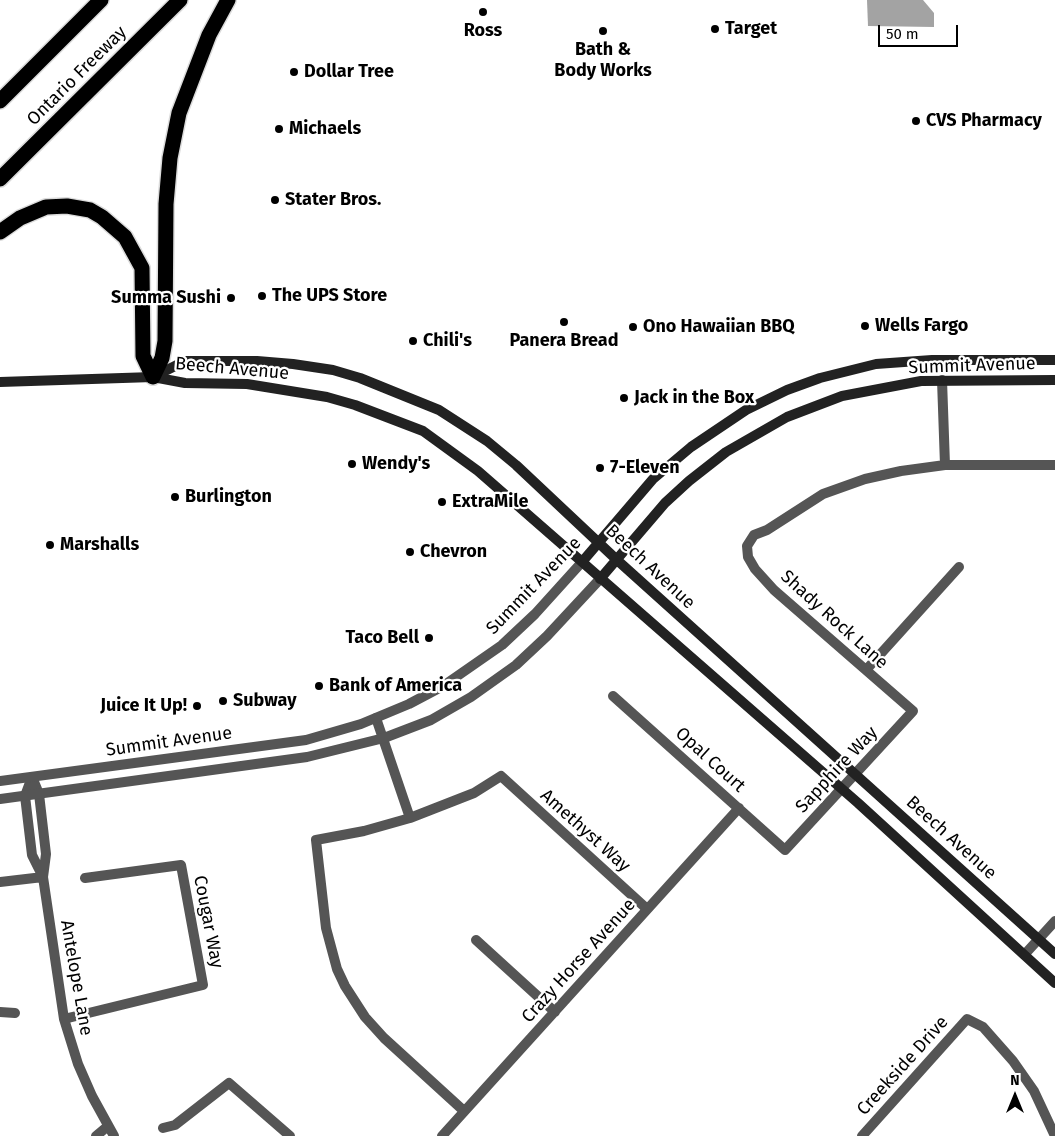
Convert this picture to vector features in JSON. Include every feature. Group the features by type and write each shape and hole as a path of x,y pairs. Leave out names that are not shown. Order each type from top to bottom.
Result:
{"highway":[{"name":"Ontario Freeway","path":"0,101 101,0"},
{"name":"Ontario Freeway","path":"0,179 180,0"},
{"path":"153,377 162,358 165,340 166,204 179,113 193,71 209,34 228,0"},
{"path":"0,232 20,218 46,207 67,206 90,210 102,217 125,237 142,268 143,356 153,377"}],"main road":[{"name":"Summit Avenue","path":"582,562 654,479 691,447 746,410 788,390 820,378 876,364 942,359 1055,360"},
{"name":"Beech Avenue","path":"153,377 185,361 257,361 317,368 360,378 427,404 487,441 516,465 617,560 1055,954"},
{"name":"Beech Avenue","path":"0,382 153,377 186,383 247,384 304,392 355,405 423,431 478,471 842,790 1026,954 1055,983"},
{"name":"Summit Avenue","path":"600,579 665,503 689,481 726,452 766,428 808,408 842,396 875,388 942,380 1055,380"}],"street":[{"path":"942,380 945,465 1055,465"},
{"name":"Shady Rock Lane","path":"913,711 774,590 755,569 748,557 747,546 754,535 767,530 823,494 883,475 945,465"},
{"name":"Summit Avenue","path":"0,781 306,740 376,718 443,686 502,645 535,614 582,562"},
{"path":"866,670 959,567"},
{"name":"Summit Avenue","path":"0,799 307,757 384,738 439,715 471,697 516,664 547,636 600,579"},
{"name":"Opal Court","path":"613,696 785,850"},
{"name":"Sapphire Way","path":"785,850 913,711"},
{"path":"376,718 410,818 364,831 316,840 326,928 345,986 365,1017 384,1038 464,1111"},
{"name":"Amethyst Way","path":"410,818 474,792 501,776 647,909"},
{"name":"Antelope Lane","path":"32,777 39,794 46,854 43,877 64,1019 78,1064 114,1136"},
{"name":"Antelope Lane","path":"32,777 25,796 32,855 43,877"},
{"name":"Crazy Horse Avenue","path":"442,1136 739,808"},
{"name":"Cougar Way","path":"64,1019 203,985 181,865 85,878"},
{"path":"0,882 43,877"},
{"path":"1026,954 1055,920"},
{"path":"476,940 555,1012"},
{"path":"0,1012 15,1013"},
{"name":"Creekside Drive","path":"862,1136 967,1019 983,1027 1013,1061 1034,1091 1055,1136"},
{"path":"163,1128 175,1125 229,1083 287,1135"},
{"path":"96,1136 108,1126"}],"shaded area":[{"path":"867,0 923,0 934,13 934,27 868,26"}],"place":[{"name":"Ross","path":"483,12"},
{"name":"Target","path":"715,29"},
{"name":"Bath & Body Works","path":"603,31"},
{"name":"Dollar Tree","path":"294,72"},
{"name":"CVS Pharmacy","path":"916,121"},
{"name":"Michaels","path":"279,129"},
{"name":"Stater Bros.","path":"275,200"},
{"name":"The UPS Store","path":"262,296"},
{"name":"Summa Sushi","path":"231,298"},
{"name":"Panera Bread","path":"564,322"},
{"name":"Wells Fargo","path":"865,326"},
{"name":"Ono Hawaiian BBQ","path":"633,327"},
{"name":"Chili's","path":"413,341"},
{"name":"Jack in the Box","path":"624,398"},
{"name":"Wendy's","path":"352,464"},
{"name":"7-Eleven","path":"600,468"},
{"name":"Burlington","path":"175,497"},
{"name":"ExtraMile","path":"442,502"},
{"name":"Marshalls","path":"50,545"},
{"name":"Chevron","path":"410,552"},
{"name":"Taco Bell","path":"429,638"},
{"name":"Bank of America","path":"319,686"},
{"name":"Subway","path":"223,701"},
{"name":"Juice It Up!","path":"197,706"}]}
